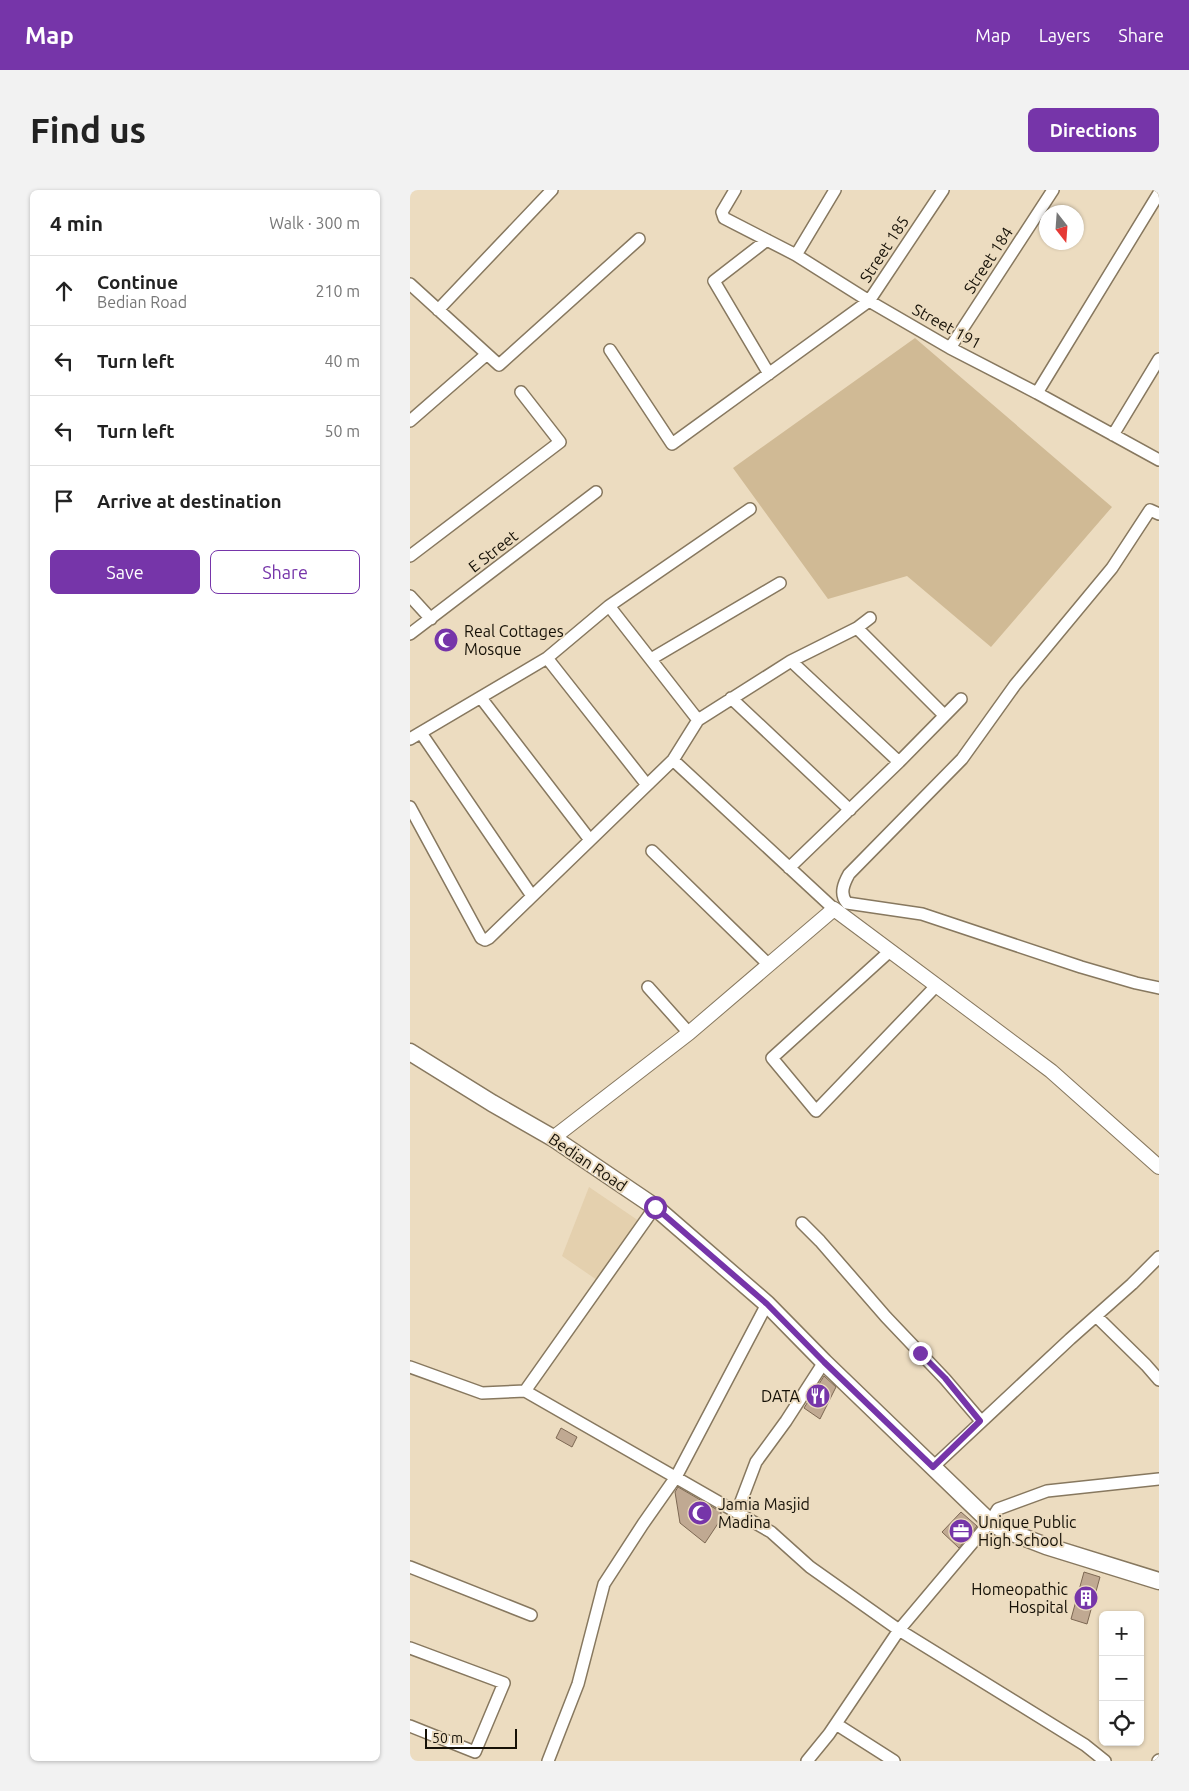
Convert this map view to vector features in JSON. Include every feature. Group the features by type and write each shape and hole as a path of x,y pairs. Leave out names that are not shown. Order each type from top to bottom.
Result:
{"main road":[{"name":"Bedian Road","path":"410,1052 553,1138 655,1207 767,1304 824,1362 990,1522 1002,1529 1046,1546 1159,1581"}],"street":[{"path":"438,310 552,190"},
{"name":"Street 191","path":"735,190 722,215 796,255 869,301 950,348 1159,460"},
{"path":"796,255 835,190"},
{"name":"Street 185","path":"869,301 942,190"},
{"name":"Street 184","path":"950,348 1053,190"},
{"path":"1037,394 1159,193"},
{"path":"410,284 499,365 639,239"},
{"path":"767,240 714,281 768,374"},
{"path":"610,350 672,444 869,301"},
{"path":"410,420 487,354"},
{"path":"1113,435 1159,359"},
{"path":"410,556 560,442 521,392"},
{"name":"E Street","path":"410,634 596,492"},
{"path":"410,739 547,658 609,606 750,509"},
{"path":"1159,514 1150,510 1112,568 1015,685 962,759 849,874 844,884 843,895 847,903 922,914 1081,967 1159,988"},
{"path":"651,659 780,583"},
{"path":"410,596 431,619"},
{"path":"609,606 698,720"},
{"path":"410,807 481,938 485,940 672,760 698,720 791,661 857,628 870,618"},
{"path":"857,628 944,715"},
{"path":"547,658 647,785"},
{"path":"791,661 899,762"},
{"path":"481,698 590,840"},
{"path":"731,698 850,810"},
{"path":"789,868 899,762 960,698"},
{"path":"421,733 532,896"},
{"path":"672,760 834,909 1051,1071 1159,1168"},
{"path":"652,851 768,964"},
{"path":"553,1138 689,1033 834,909"},
{"path":"890,951 772,1058 816,1111 936,986"},
{"path":"648,987 689,1033"},
{"path":"525,1391 655,1207"},
{"path":"802,1223 886,1317 945,1378 980,1421"},
{"path":"933,1467 980,1421 1132,1284 1159,1257"},
{"path":"548,1761 578,1684 604,1584 676,1477 767,1304"},
{"path":"1096,1316 1159,1380"},
{"path":"737,1512 756,1462 786,1421 824,1362"},
{"path":"410,1368 482,1393 525,1391 771,1532 810,1566 899,1630 1105,1761"},
{"path":"807,1761 836,1724 899,1630 990,1522 998,1509 1047,1492 1159,1479"},
{"path":"410,1567 531,1615"},
{"path":"410,1648 504,1683 475,1752 410,1726"},
{"path":"836,1724 894,1761"}],"shaded area":[{"path":"915,338 1112,507 991,647 907,576 828,599 733,468"},
{"path":"589,1187 639,1221 597,1280 562,1256"}],"building":[{"name":"DATA","path":"824,1376 836,1387 820,1419 804,1408"},
{"path":"561,1428 577,1437 572,1447 556,1438"},
{"name":"Jamia Masjid Madina","path":"678,1487 721,1512 721,1519 705,1543 680,1523 675,1492"},
{"name":"Unique Public High School","path":"961,1512 977,1526 959,1548 942,1532"},
{"name":"Homeopathic Hospital","path":"1084,1572 1100,1577 1087,1624 1071,1619"}],"place":[{"name":"Real Cottages Mosque","path":"446,640"},
{"name":"DATA","path":"818,1396"},
{"name":"Jamia Masjid Madina","path":"700,1513"},
{"name":"Unique Public High School","path":"961,1531"},
{"name":"Homeopathic Hospital","path":"1086,1598"}],"route":[{"path":"655,1207 767,1304 933,1467 980,1421 945,1378 920,1353"}]}
